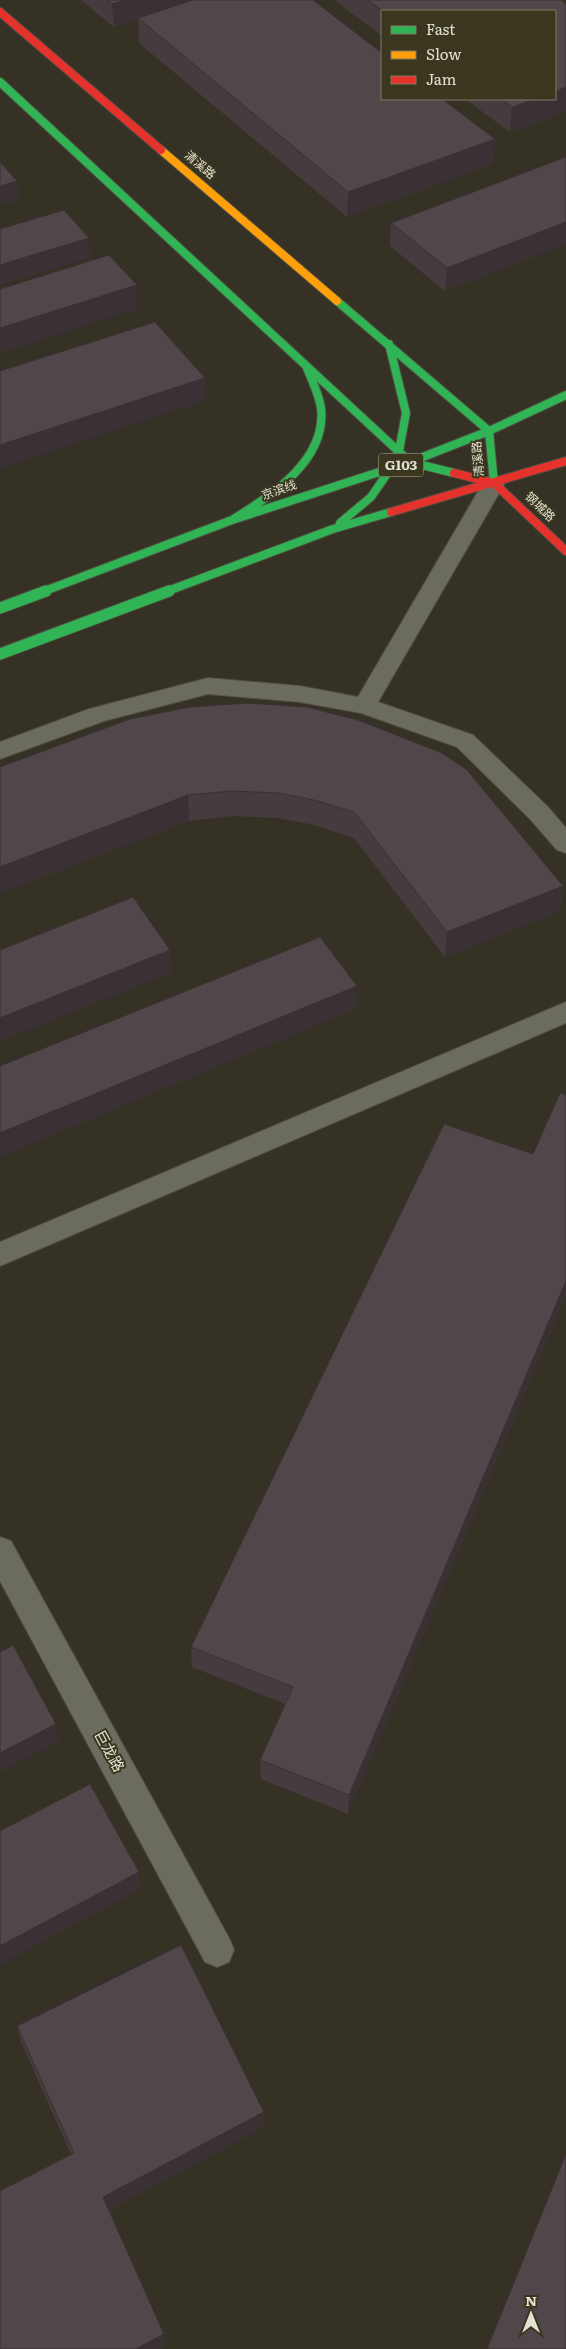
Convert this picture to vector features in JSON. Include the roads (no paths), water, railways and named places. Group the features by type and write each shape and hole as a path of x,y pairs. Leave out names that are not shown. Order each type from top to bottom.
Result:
{"main road":[{"name":"清溪路","path":"0,12 489,431 494,483 410,462"},
{"path":"0,82 410,462"},
{"path":"333,529 371,497 391,468 399,451 406,413 388,344"},
{"path":"232,520 290,478 307,459 317,435 321,416 316,394 305,365"},
{"name":"京滨线","path":"0,608 232,520 410,462 489,431 566,395"},
{"path":"0,654 333,529 566,461"},
{"name":"钢城路","path":"494,483 566,551"}],"street":[{"path":"364,706 494,483"},
{"path":"0,751 97,715 208,686 300,694 364,706 464,741 539,813 566,844"},
{"path":"0,1254 566,1012"},
{"name":"巨龙路","path":"0,1551 217,1950"}]}
